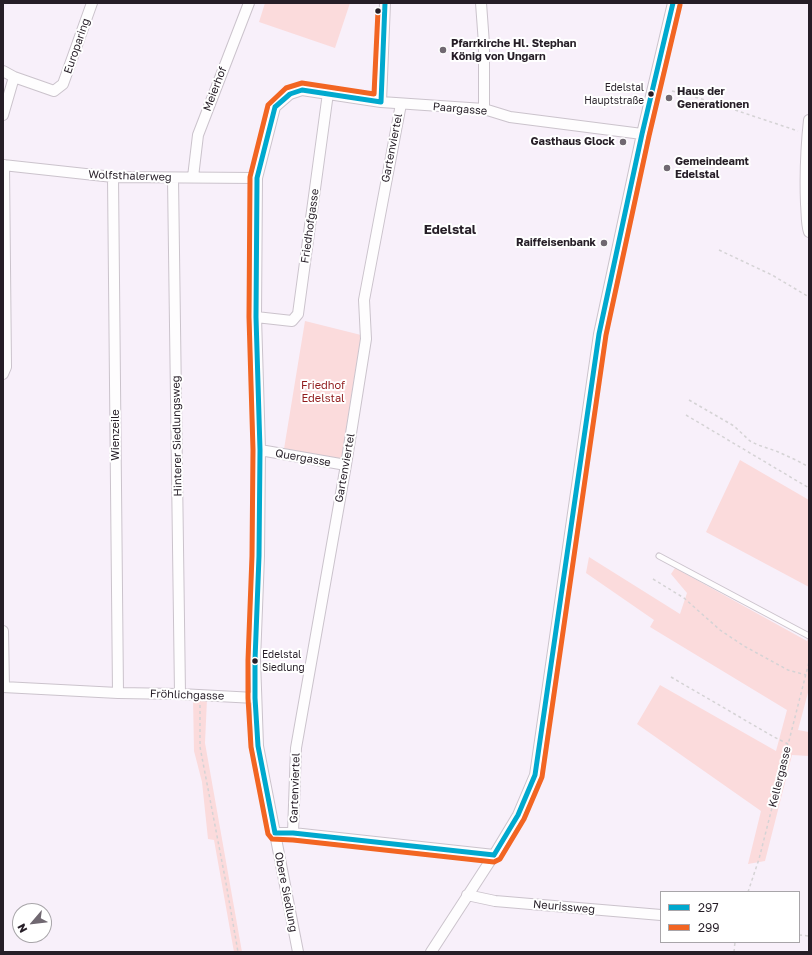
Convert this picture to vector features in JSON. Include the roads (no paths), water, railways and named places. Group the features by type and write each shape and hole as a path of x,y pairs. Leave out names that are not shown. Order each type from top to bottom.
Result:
{"street":[{"name":"Europaring","path":"3,71 14,77 54,91 63,84 92,3"},
{"name":"Meierhof","path":"193,177 198,135 249,3"},
{"path":"381,102 385,3"},
{"path":"481,3 484,44 484,109"},
{"path":"430,952 494,855 518,815 534,775 599,334 642,134 673,3"},
{"path":"3,115 14,77"},
{"name":"Paargasse","path":"302,90 381,102 484,109 510,117 642,134"},
{"name":"Obere Siedlung","path":"298,952 258,746 255,698 255,660 260,556 260,450 256,317 257,178 275,107 290,94 302,90"},
{"name":"Friedhofgasse","path":"256,317 292,321 298,314 328,93"},
{"name":"Gartenviertel","path":"293,833 296,748 346,465 366,339 364,300 401,104"},
{"path":"809,120 807,134 806,195 807,226 809,232"},
{"path":"3,165 6,367 3,374"},
{"name":"Wolfsthalerweg","path":"3,165 114,177 257,178"},
{"name":"Wienzeile","path":"114,177 118,693"},
{"name":"Hinterer Siedlungsweg","path":"173,178 180,694"},
{"name":"Quergasse","path":"260,450 346,465"},
{"path":"3,631 4,687"},
{"name":"Fröhlichgasse","path":"4,687 255,698"},
{"path":"275,833 293,833 494,855"},
{"name":"Neurissweg","path":"467,895 495,901 660,915"}],"lane":[{"path":"659,556 809,636"}],"place":[{"name":"Pfarrkirche Hl. Stephan König von Ungarn","path":"443,50"},
{"name":"Edelstal Hauptstraße","path":"651,94"},
{"name":"Haus der Generationen","path":"669,98"},
{"name":"Gasthaus Glock","path":"623,142"},
{"name":"Gemeindeamt Edelstal","path":"667,168"},
{"name":"Raiffeisenbank","path":"604,243"},
{"name":"Edelstal Siedlung","path":"255,661"}],"district":[{"name":"Edelstal","path":"450,230"}],"park label":[{"name":"Friedhof Edelstal","path":"323,392"}]}
